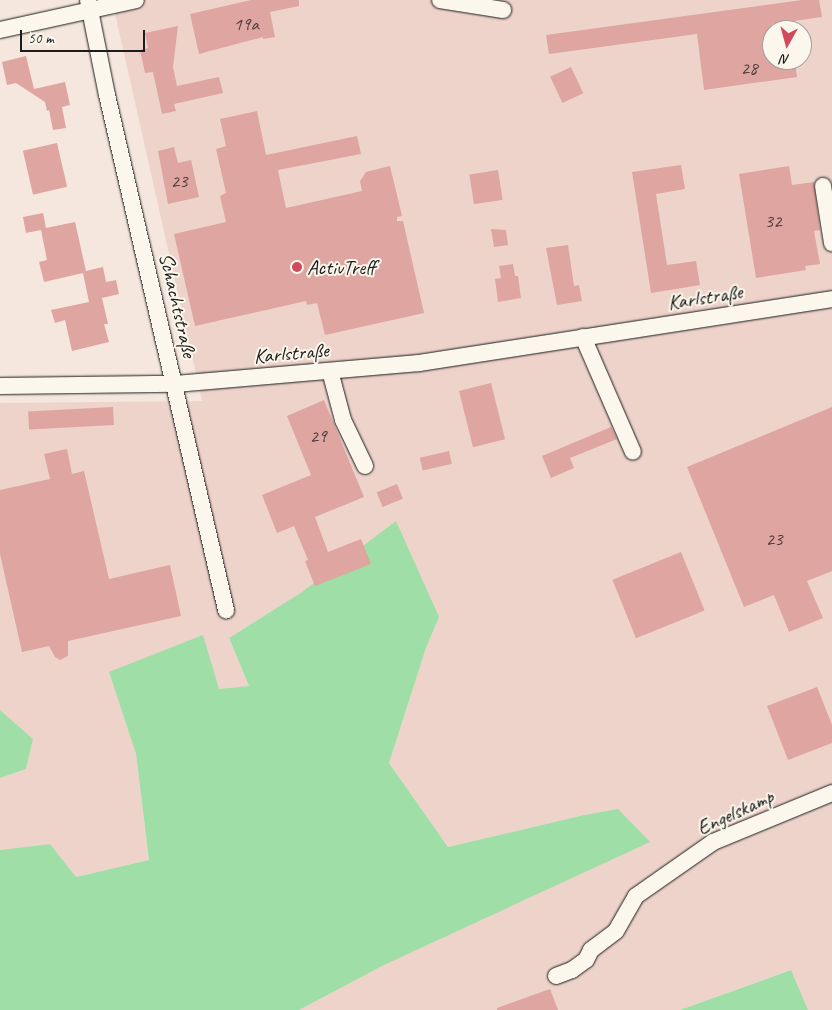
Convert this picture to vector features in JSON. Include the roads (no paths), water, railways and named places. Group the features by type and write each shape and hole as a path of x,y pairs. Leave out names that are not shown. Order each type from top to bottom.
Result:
{"street":[{"path":"0,30 90,5 136,0"},
{"path":"440,0 503,10"},
{"name":"Schachtstraße","path":"90,5 107,95 226,610"},
{"path":"823,186 832,243"},
{"name":"Karlstraße","path":"0,386 175,384 419,363 832,299"},
{"path":"584,337 633,452"},
{"path":"330,371 343,420 365,466"},
{"name":"Engelskamp","path":"556,976 572,970 586,960 592,950 616,932 636,896 713,842 832,793"}],"place":[{"name":"ActivTreff","path":"297,267"}]}
